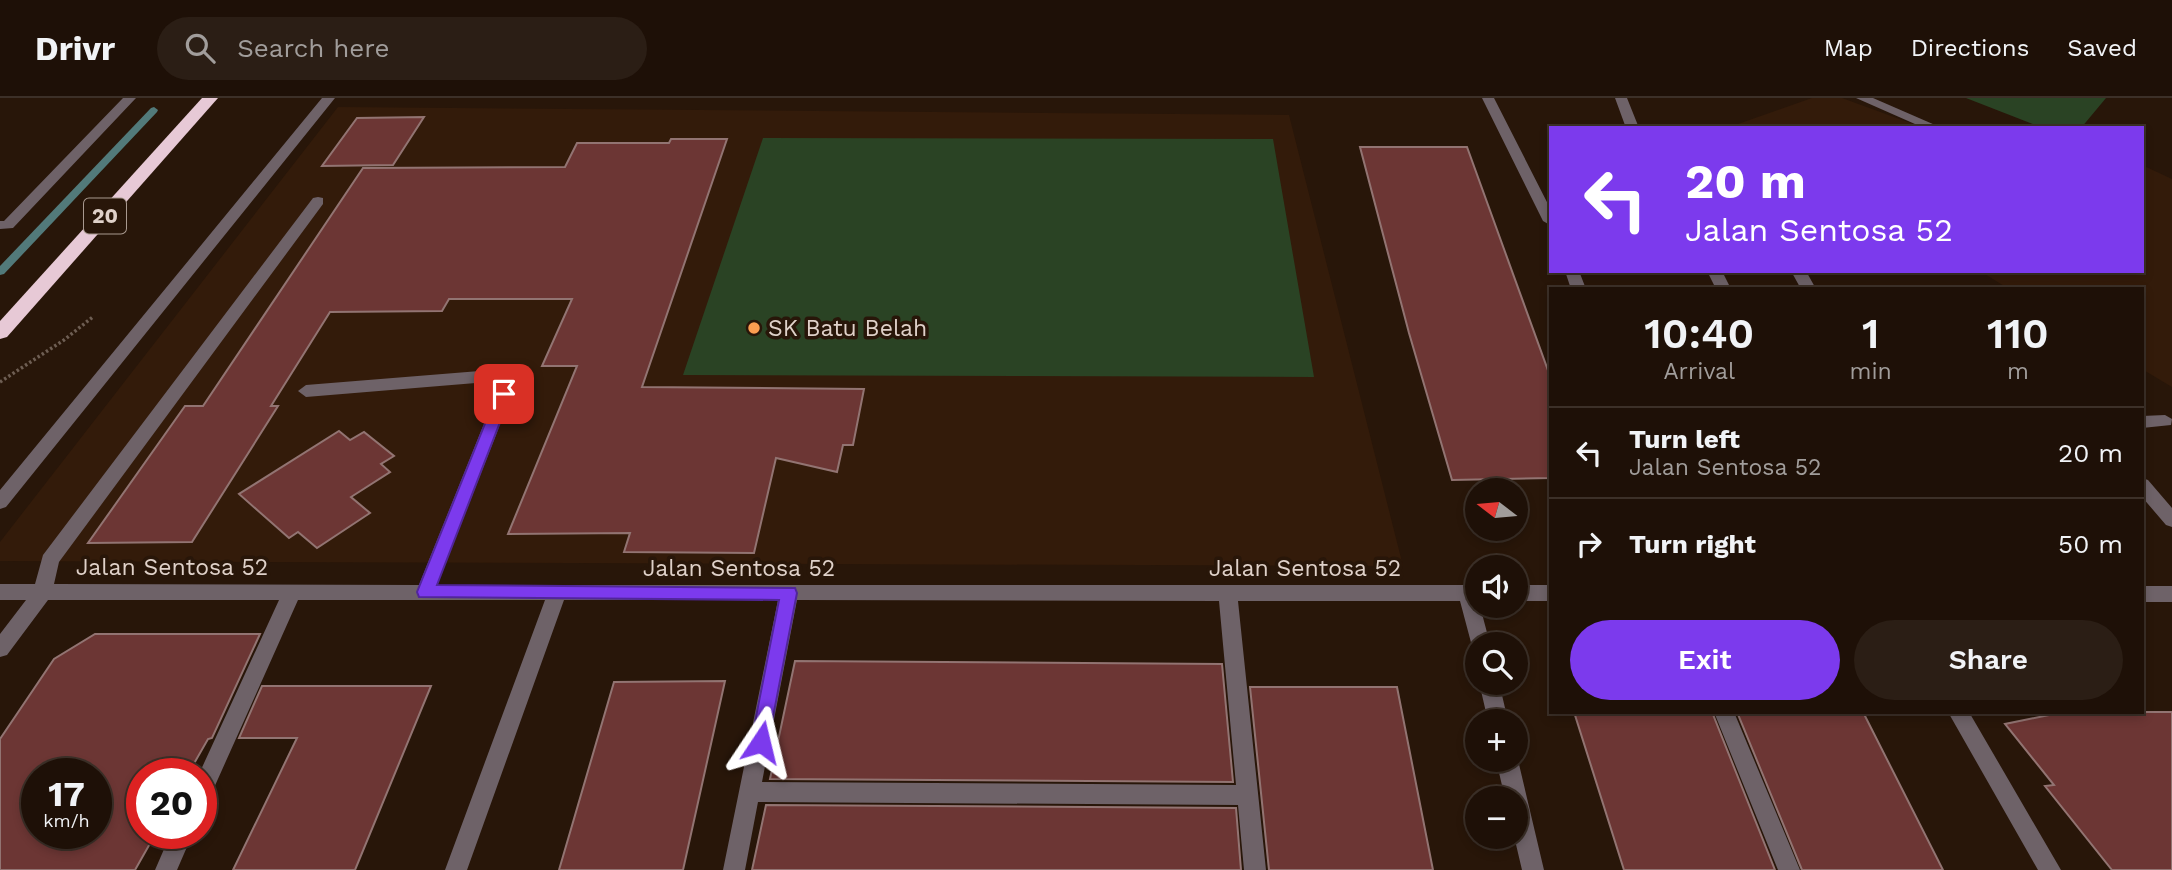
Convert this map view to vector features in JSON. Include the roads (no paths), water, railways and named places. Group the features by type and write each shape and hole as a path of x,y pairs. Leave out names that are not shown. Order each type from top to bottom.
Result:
{"highway":[{"name":"20","path":"0,333 210,98"}],"street":[{"path":"0,225 8,225 130,98"},
{"path":"0,502 330,98"},
{"path":"1488,98 1549,218"},
{"path":"1621,98 1632,126"},
{"path":"1862,98 1931,126"},
{"path":"0,649 43,592 50,560 318,201"},
{"path":"306,391 492,376 504,394 425,592"},
{"path":"2144,422 2165,421"},
{"path":"2144,487 2172,520"},
{"name":"Jalan Sentosa 52","path":"0,592 1465,593"},
{"path":"216,758 292,592"},
{"path":"456,870 557,592"},
{"path":"734,870 789,593"},
{"path":"1228,593 1255,870"},
{"path":"1528,593 1549,593"},
{"path":"2144,594 2172,594"},
{"path":"1725,714 1789,870"},
{"path":"1959,714 2050,870"},
{"path":"1510,772 1533,870"},
{"path":"751,792 1249,794"},
{"path":"166,870 175,849"}],"waterway":[{"path":"0,272 154,110"}],"place":[{"name":"SK Batu Belah","path":"754,328"}]}
